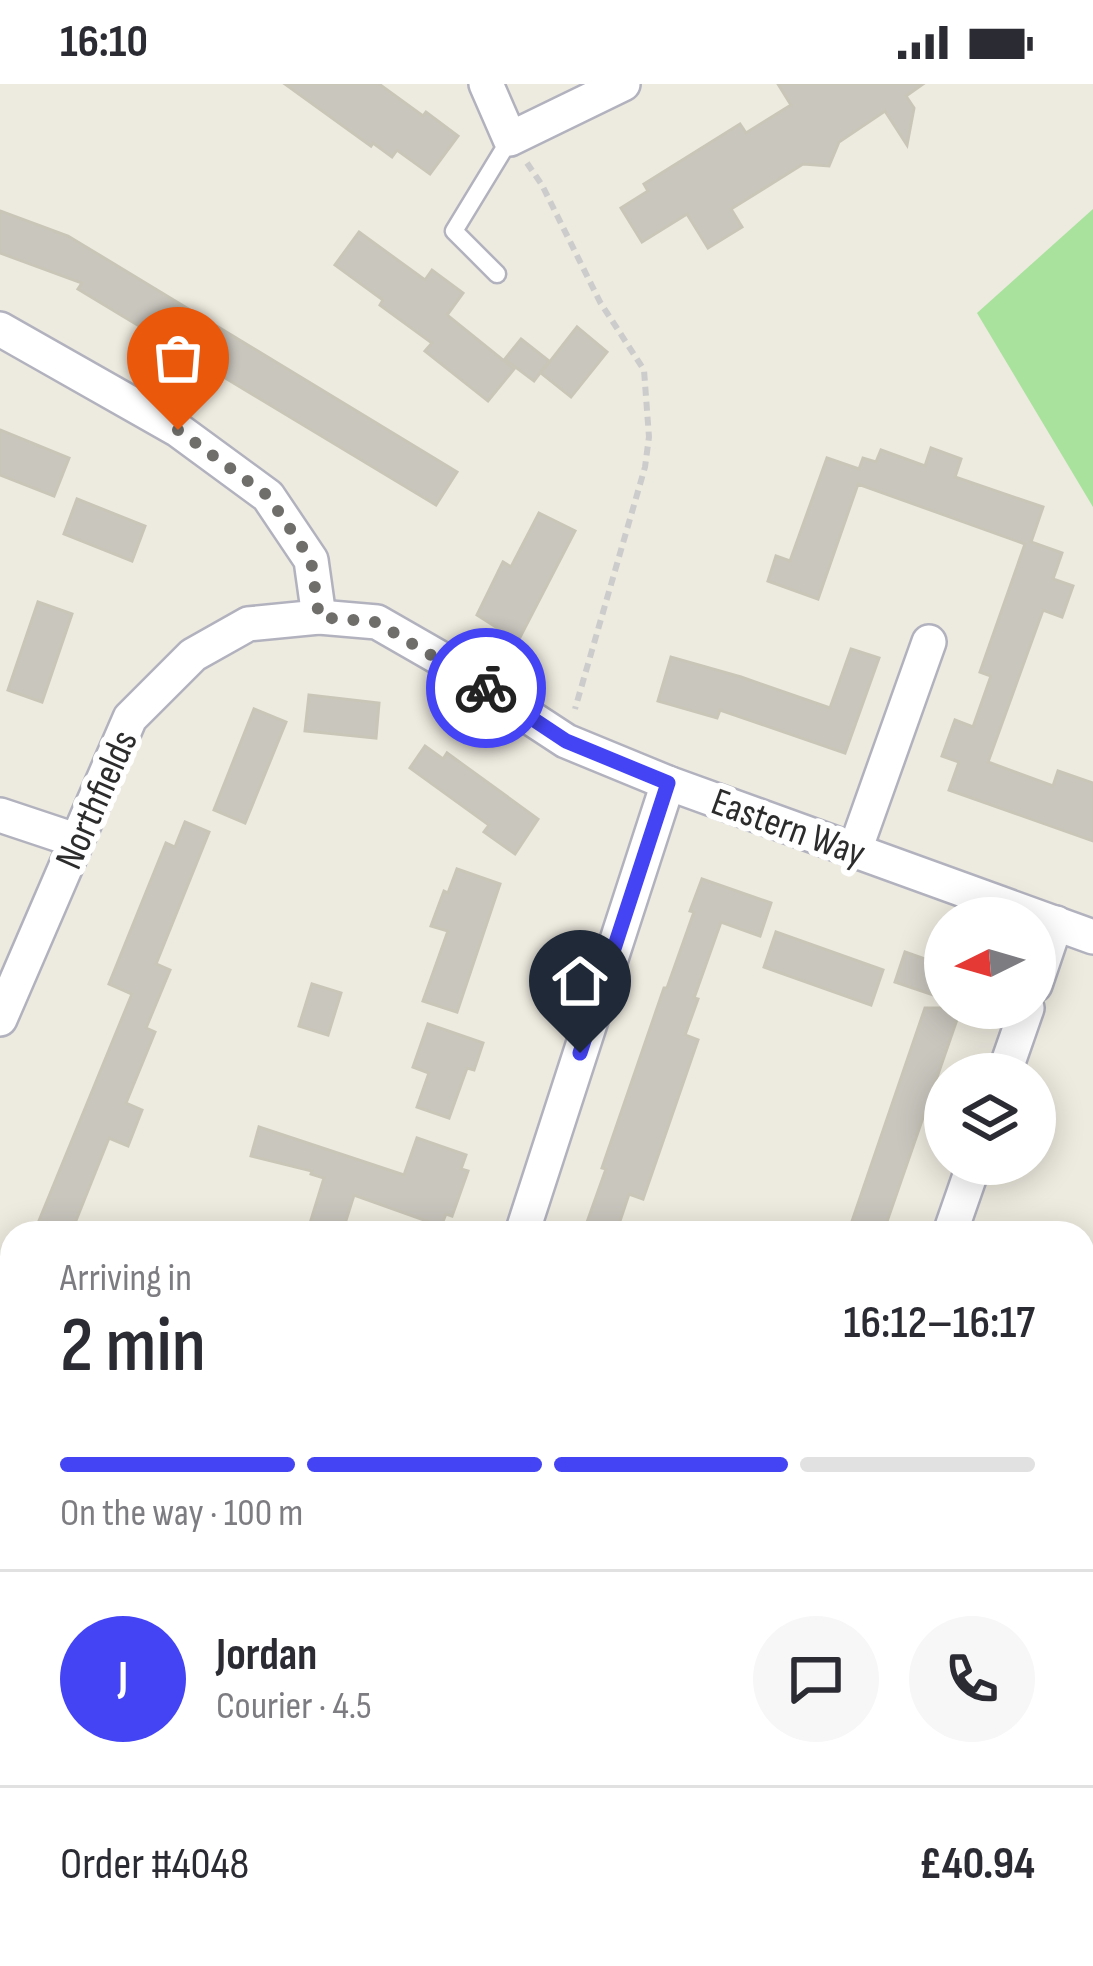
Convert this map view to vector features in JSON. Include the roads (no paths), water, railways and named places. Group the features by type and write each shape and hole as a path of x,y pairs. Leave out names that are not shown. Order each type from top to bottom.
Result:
{"street":[{"path":"487,84 510,139 623,84"},
{"path":"0,329 178,430 268,496 311,560 319,617"},
{"name":"Eastern Way","path":"319,617 376,622 566,741 668,783 984,897"},
{"name":"Northfields","path":"0,1018 130,718 194,656 248,625 319,617"},
{"path":"855,850 928,642"},
{"path":"526,1221 668,783"},
{"path":"0,815 75,840"},
{"name":"Eastern Way","path":"1056,923 1093,937"},
{"path":"954,1221 967,1185"}],"lane":[{"path":"497,274 454,231 510,139"}]}
